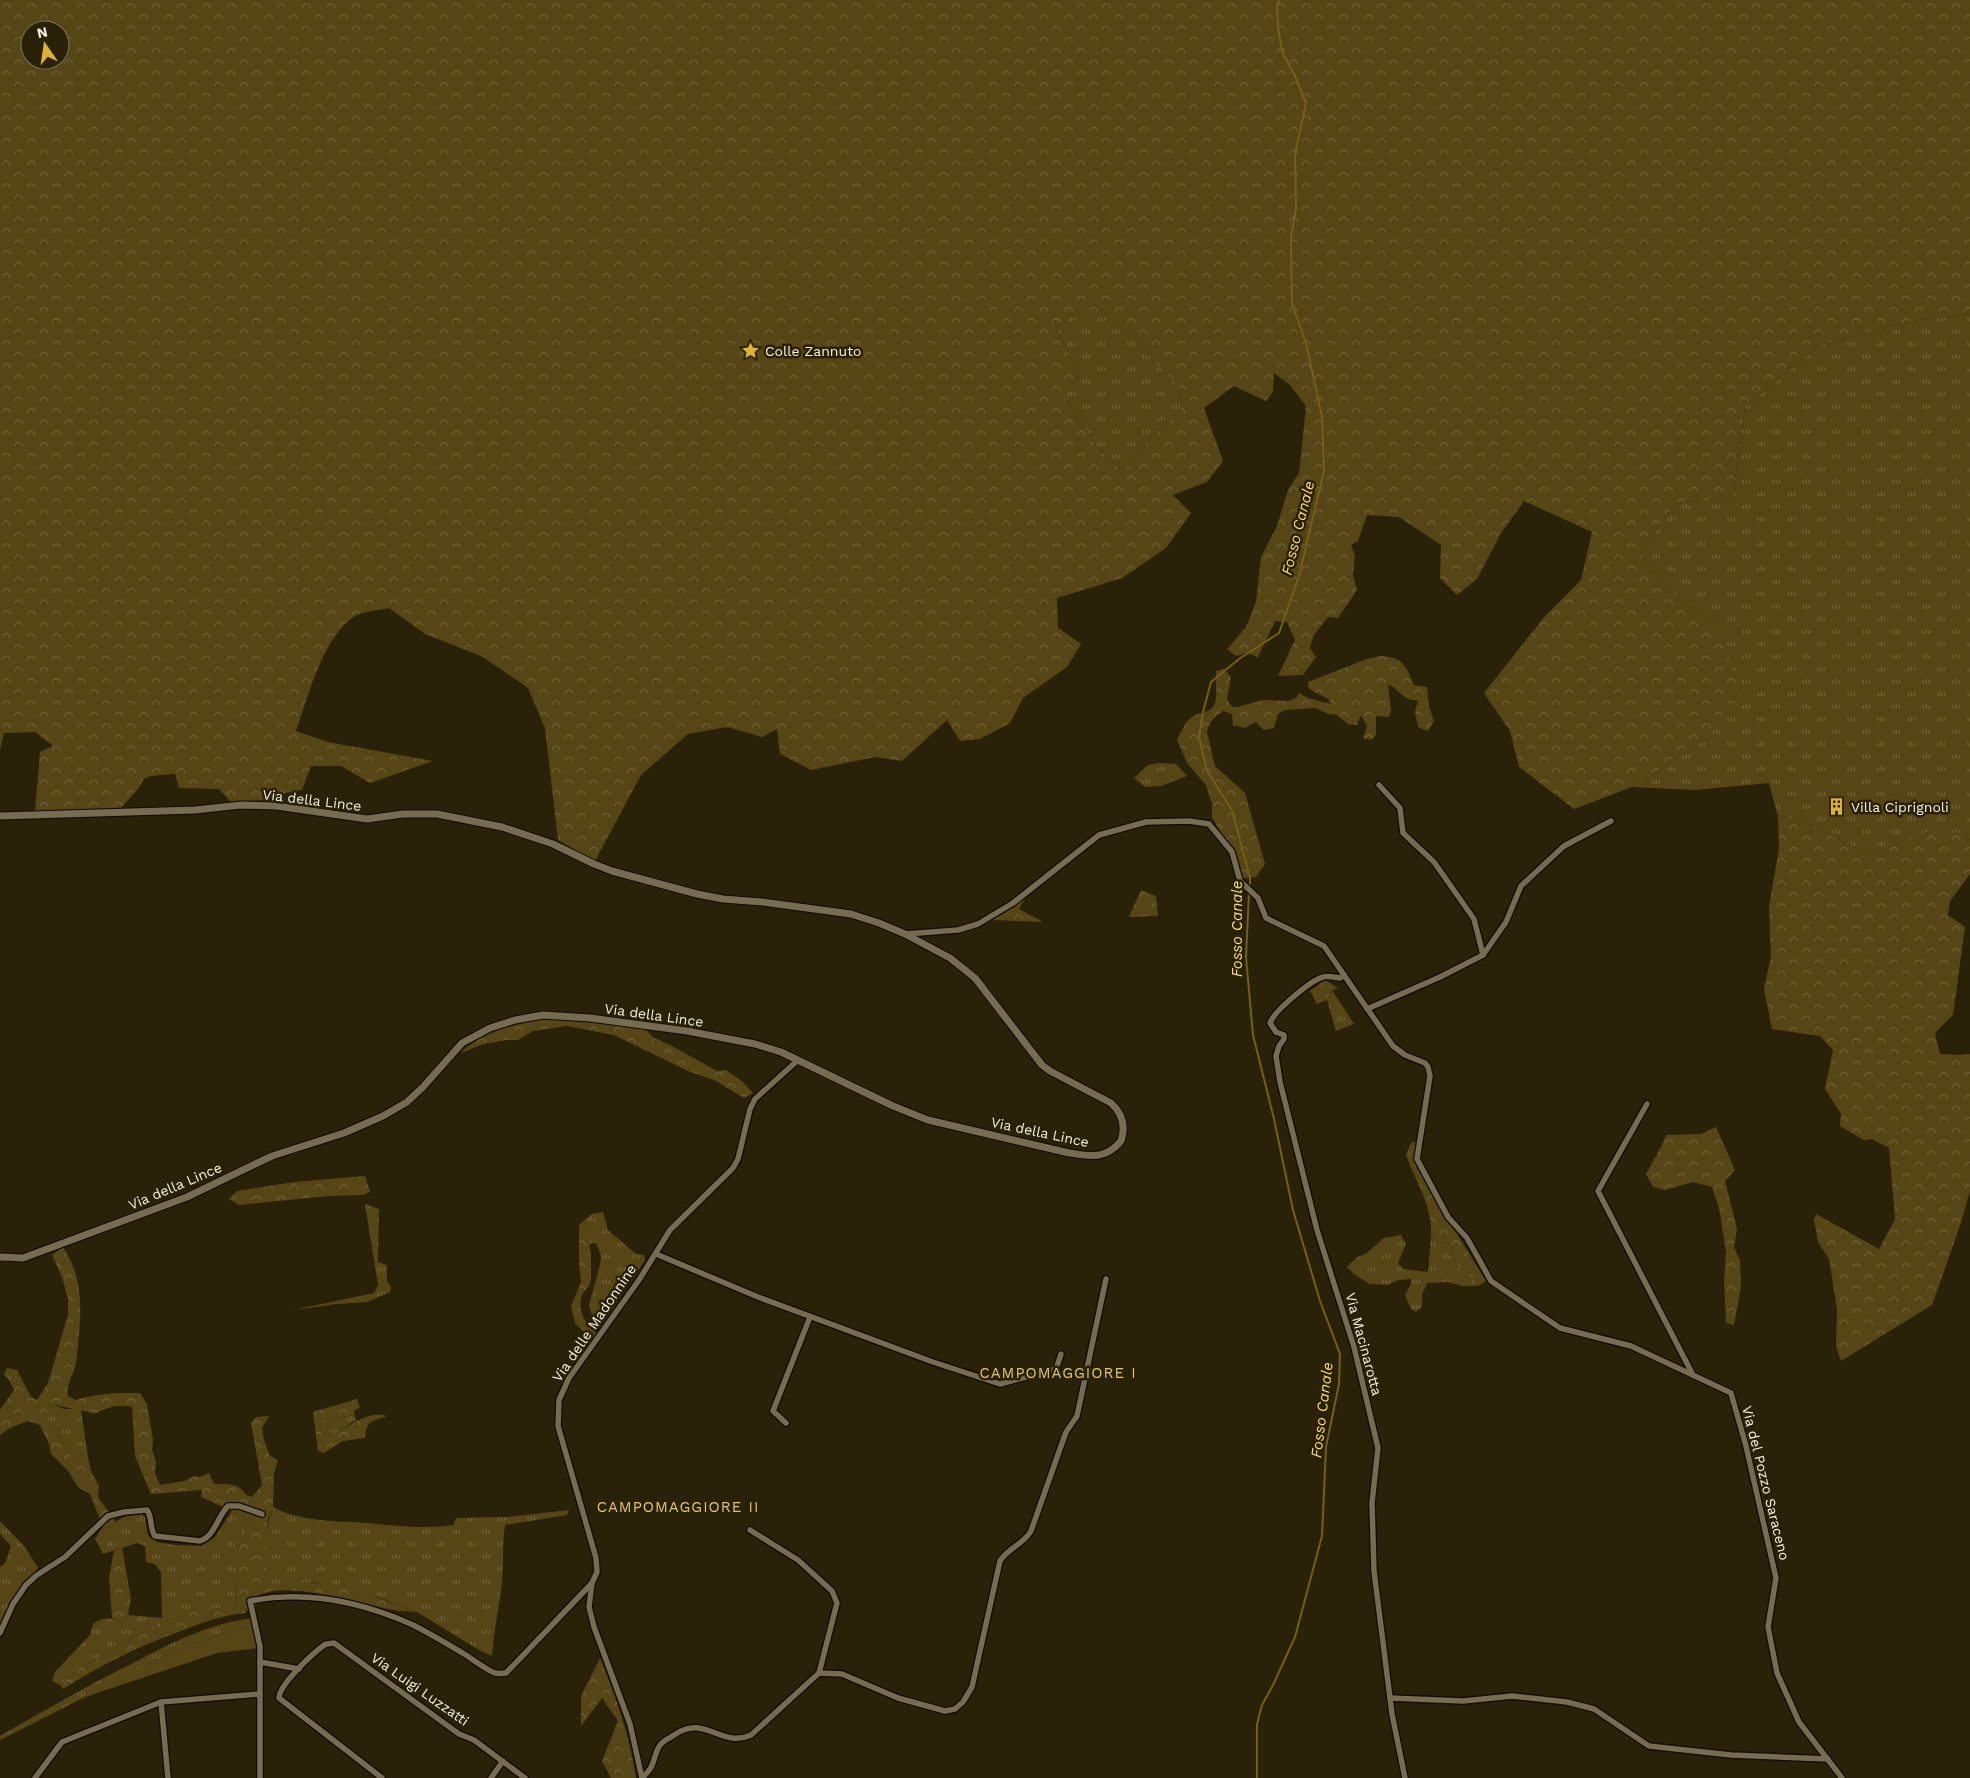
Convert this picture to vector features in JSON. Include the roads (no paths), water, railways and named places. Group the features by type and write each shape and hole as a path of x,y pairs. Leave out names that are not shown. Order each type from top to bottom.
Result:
{"street":[{"path":"1379,785 1400,808 1403,833 1434,862 1474,919 1483,955"},
{"name":"Via della Lince","path":"0,816 194,810 240,805 276,806 367,819 403,814 437,814 502,827 553,844 612,871 696,894 723,899 762,902 851,914 905,934 950,958 974,978 1042,1065 1111,1103 1118,1109 1124,1124 1122,1141 1112,1151 1106,1154 1090,1156 928,1120 893,1106 781,1052 755,1044 687,1031 590,1018 543,1015 515,1020 490,1028 462,1043 423,1088 407,1102 383,1116 344,1133 272,1156 187,1197 32,1255 23,1258 0,1257"},
{"name":"Via del Pozzo Saraceno","path":"905,934 958,930 978,924 1013,903 1099,835 1146,822 1190,821 1209,824 1232,852 1240,881 1258,898 1266,918 1324,946 1393,1046 1405,1055 1425,1063 1428,1067 1430,1076 1418,1159 1448,1217 1467,1238 1490,1281 1560,1328 1631,1346 1731,1393 1746,1446 1776,1578 1768,1626 1777,1673 1799,1722 1842,1778"},
{"path":"1367,1009 1440,977 1483,955 1506,922 1521,886 1564,846 1610,821"},
{"name":"Via Macinarotta","path":"1344,975 1340,978 1329,976 1321,978 1308,986 1272,1017 1270,1023 1276,1032 1284,1035 1276,1056 1280,1082 1317,1230 1354,1347 1378,1448 1372,1503 1374,1571 1390,1698 1405,1778"},
{"name":"Via delle Madonnine","path":"642,1778 630,1724 594,1628 589,1607 592,1583 597,1572 596,1558 558,1426 559,1400 570,1378 656,1254 670,1230 733,1168 738,1159 754,1099 798,1060"},
{"path":"1647,1104 1598,1191 1693,1375"},
{"path":"656,1254 810,1317 933,1362 1000,1384 1056,1369 1061,1354"},
{"path":"819,1673 842,1674 898,1698 945,1711 955,1709 963,1702 972,1687 1000,1561 1004,1554 1028,1538 1066,1432 1077,1416 1106,1278"},
{"path":"786,1423 774,1411 810,1317"},
{"path":"0,1632 13,1604 26,1585 37,1575 65,1558 108,1516 147,1510 150,1514 152,1532 155,1536 200,1541 206,1539 228,1506 239,1506 262,1514"},
{"path":"642,1778 650,1769 660,1744 679,1731 689,1727 701,1728 730,1739 742,1739 751,1735 819,1673 837,1603 835,1597 832,1591 798,1560 750,1530"},
{"path":"260,1778 260,1646 250,1601 302,1596 329,1599 384,1613 430,1634 499,1674 506,1673 592,1583"},
{"name":"Via Luigi Luzzatti","path":"299,1669 324,1644 334,1643 459,1734 474,1740 525,1778"},
{"path":"260,1662 299,1669"},
{"path":"299,1669 279,1692 279,1698 382,1778"},
{"path":"35,1778 62,1742 161,1702 260,1694"},
{"path":"1390,1698 1463,1701 1512,1696 1567,1702 1594,1709 1649,1746 1731,1755 1828,1759"},
{"path":"161,1702 168,1778"},
{"path":"491,1778 503,1761"}],"waterway":[{"name":"Fosso Canale","path":"1250,887 1250,878 1232,810 1207,771 1199,737 1203,712 1211,682 1239,659 1279,633 1299,576 1324,471 1322,417 1306,343 1292,303 1291,237 1296,208 1295,154 1306,103 1295,76 1282,52 1277,5 1280,0"},
{"name":"Fosso Canale","path":"1249,892 1246,957 1253,1035 1274,1119 1293,1210 1320,1301 1340,1354 1339,1384 1326,1447 1322,1536 1295,1637 1262,1705 1257,1724 1257,1778"}],"place":[{"name":"Colle Zannuto","path":"751,351"},
{"name":"Villa Ciprignoli","path":"1837,807"}],"district":[{"name":"CAMPOMAGGIORE I","path":"1058,1373"},
{"name":"CAMPOMAGGIORE II","path":"678,1507"}]}
